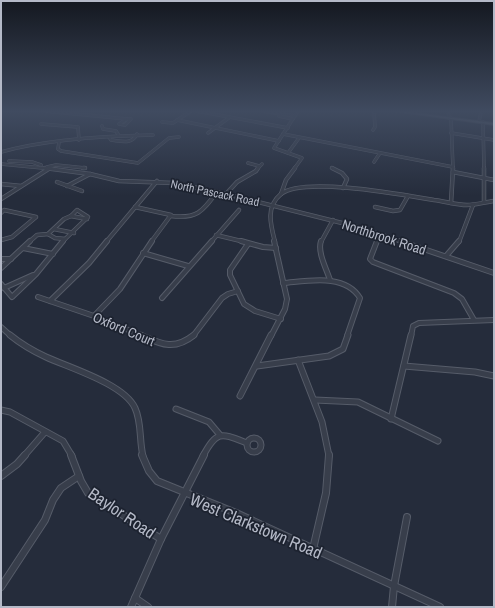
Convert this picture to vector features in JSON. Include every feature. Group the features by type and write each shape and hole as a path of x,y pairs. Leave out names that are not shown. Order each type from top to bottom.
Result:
{"street":[{"path":"1,153 18,147 85,139"},
{"path":"111,139 128,142 132,139"},
{"path":"60,142 58,149 61,150 138,163 167,139"},
{"path":"271,139 279,141 274,149 302,158 302,160 285,180 281,188 281,194"},
{"path":"288,153 299,139"},
{"path":"307,139 453,167"},
{"path":"451,139 453,172 451,203"},
{"path":"483,139 482,178 484,202"},
{"path":"374,162 380,153"},
{"path":"10,162 28,162 44,165"},
{"path":"24,166 28,162"},
{"path":"248,163 259,166"},
{"name":"North Pascack Road","path":"1,164 48,168 90,174 119,181 157,181 174,183 273,205 281,194 305,186 343,188 473,205 494,201"},
{"path":"226,194 237,182 256,171 262,164"},
{"path":"1,199 9,196 20,186 43,174 48,168 56,165 84,168"},
{"path":"332,168 342,172 347,179 343,188"},
{"path":"453,172 494,180"},
{"path":"67,186 90,174"},
{"path":"50,301 89,263 157,181"},
{"path":"57,182 82,191"},
{"path":"1,184 20,186"},
{"path":"135,207 186,218 197,216 217,192"},
{"path":"375,207 393,211 400,210 408,196"},
{"path":"240,396 286,309 287,299 269,216 273,205"},
{"name":"Northbrook Road","path":"273,205 358,227 494,273"},
{"path":"446,256 458,244 473,205"},
{"path":"1,268 37,235 48,234 64,219 71,216 82,206"},
{"path":"1,212 4,210 36,216 12,237 1,240"},
{"path":"77,210 87,215 87,219"},
{"path":"162,298 188,266 239,210"},
{"path":"94,316 120,288 170,215"},
{"path":"71,216 87,219"},
{"path":"36,274 2,286 12,297 36,274 65,239 87,219"},
{"path":"330,280 321,253 320,244 333,220"},
{"path":"54,229 74,232"},
{"path":"48,234 53,237 65,239"},
{"path":"216,235 248,244 276,248"},
{"path":"380,235 371,254 370,259 373,262 454,293 462,299 474,320"},
{"path":"248,244 230,270 230,275 244,304 254,311 281,319"},
{"path":"23,248 53,254"},
{"path":"143,253 188,266"},
{"path":"1,259 11,259"},
{"path":"257,366 329,356 337,353 342,349 360,298 355,289 345,284 330,280 284,283"},
{"name":"Oxford Court","path":"38,297 94,316 164,345 180,344 193,336 222,298 228,294 238,292"},
{"path":"391,419 412,329 416,324 494,320"},
{"path":"1,327 21,344 113,387 128,398 137,414 141,455 144,465 149,474 157,481 185,494 210,441 215,436 227,435 247,443"},
{"path":"298,360 315,400 325,434 329,458 326,490 313,549"},
{"path":"404,366 475,372 494,376"},
{"path":"315,400 358,402 438,441"},
{"path":"176,409 209,422 220,435"},
{"name":"Baylor Road","path":"1,410 10,412 63,441 68,447 79,476 88,493 161,539"},
{"path":"1,476 17,464 45,432"},
{"path":"1,587 44,520 53,500 61,488 79,476"},
{"name":"West Clarkstown Road","path":"131,607 161,539 185,494 236,514 440,607"},
{"path":"392,607 394,586 407,518"},
{"path":"135,598 148,607"}]}
